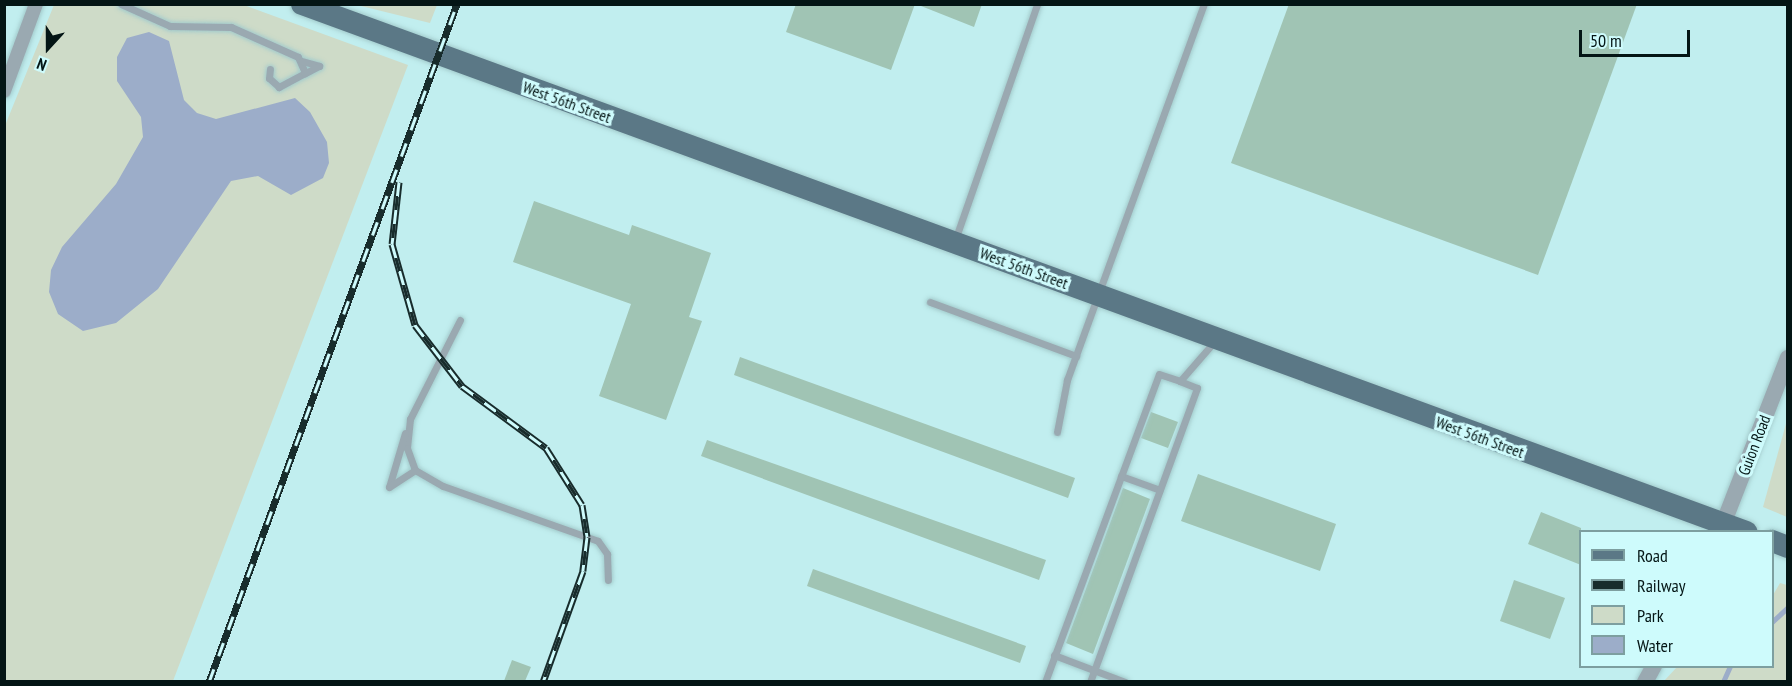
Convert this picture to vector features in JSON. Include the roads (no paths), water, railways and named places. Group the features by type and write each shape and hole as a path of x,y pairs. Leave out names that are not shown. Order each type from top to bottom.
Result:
{"main road":[{"name":"West 56th Street","path":"302,4 1098,295 1722,527 1740,530"},
{"path":"1774,541 1788,547"}],"street":[{"path":"4,90 36,4"},
{"name":"Guion Road","path":"1722,527 1788,358"},
{"path":"1645,681 1653,668"}],"lane":[{"path":"121,4 170,26 231,27 302,61 319,66 279,87 269,78 270,69"},
{"path":"955,243 1037,4"},
{"path":"1057,432 1076,356 1204,4"},
{"path":"302,61 305,73"},
{"path":"930,302 1076,356"},
{"path":"415,470 389,487 410,419 460,320"},
{"path":"1179,381 1215,340"},
{"path":"1045,681 1159,374 1197,388 1090,681"},
{"path":"410,419 407,448 415,470 443,486 598,541 607,554 608,580"},
{"path":"1121,476 1160,489"},
{"path":"1054,655 1125,681"}],"water":[{"path":"149,32 169,41 184,100 197,113 216,119 295,98 310,112 327,142 329,163 323,178 291,195 258,176 231,181 158,289 116,323 83,331 58,314 49,292 51,270 62,247 116,184 143,137 141,117 117,81 117,57 127,38"}],"waterway":[{"path":"1774,620 1788,607"},
{"path":"1723,682 1729,668"}],"railway":[{"path":"209,682 457,4"},
{"path":"399,182 392,244 415,325 462,386 546,448 582,505 587,537 583,571 543,682"}]}
